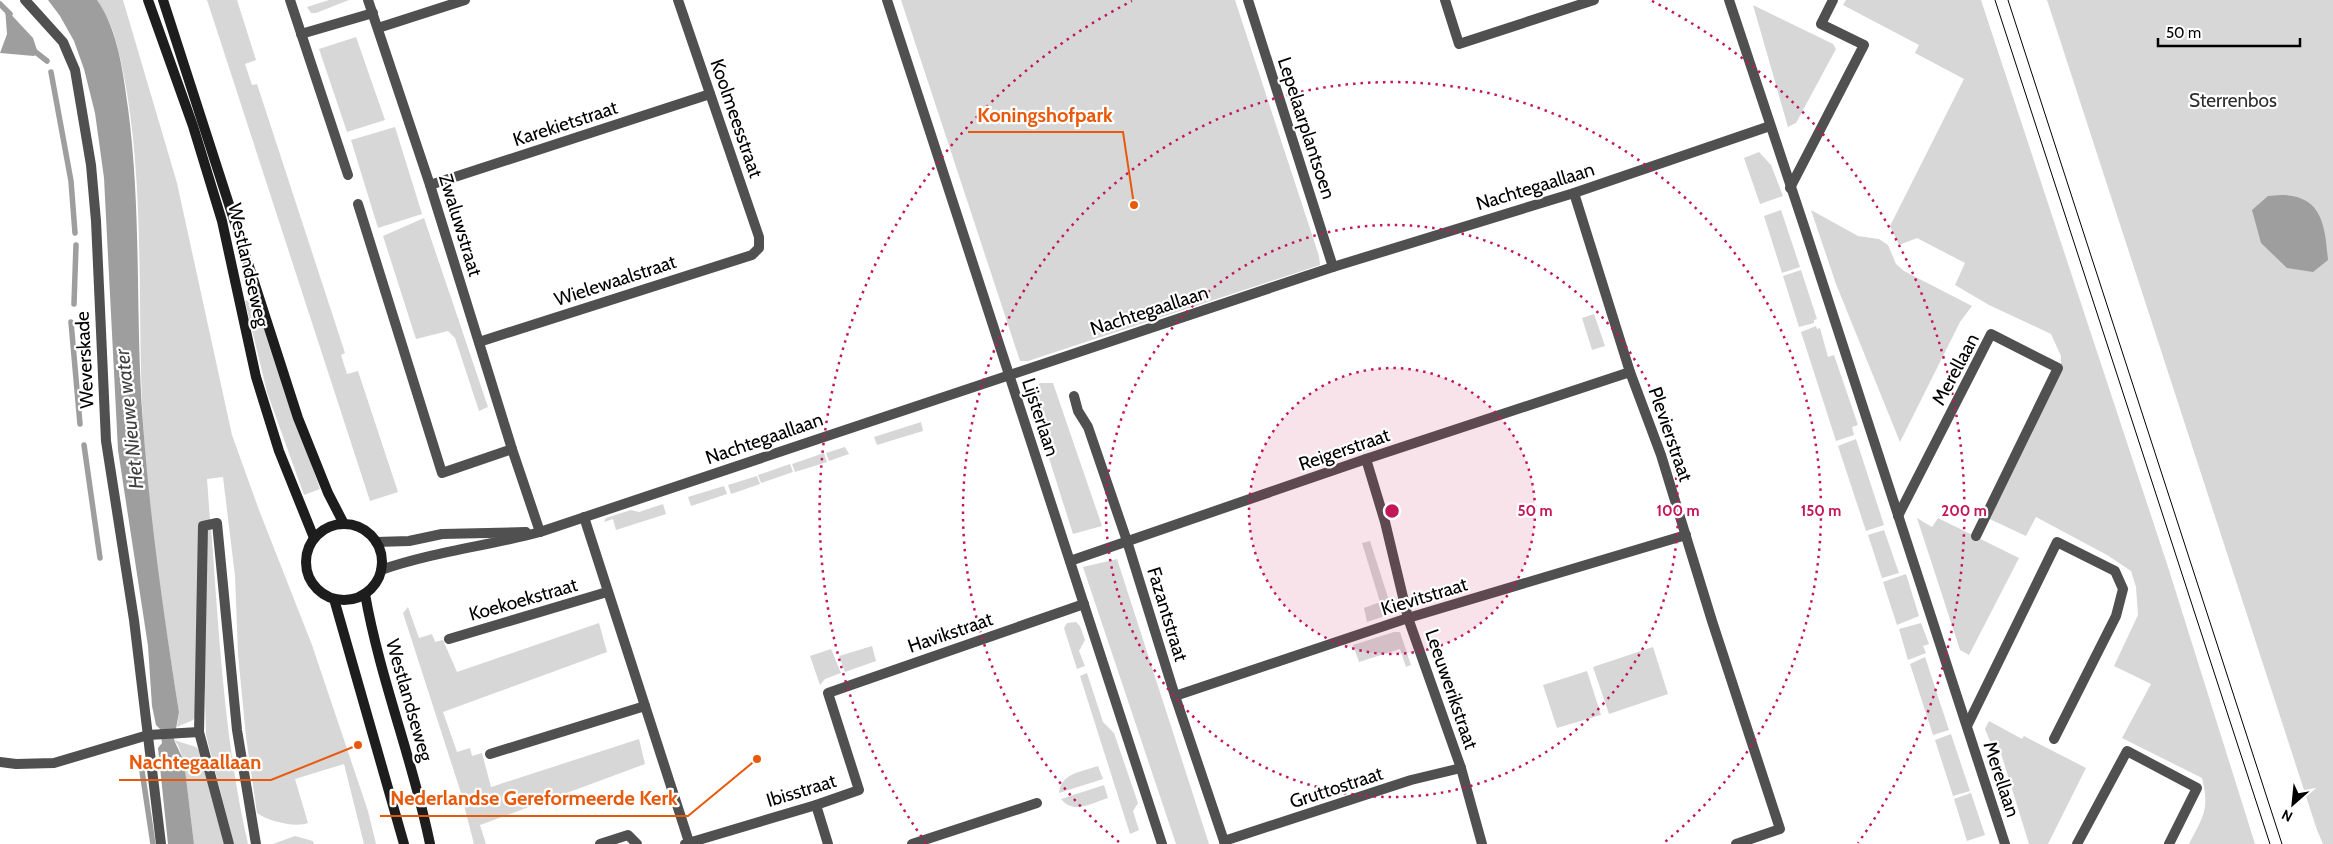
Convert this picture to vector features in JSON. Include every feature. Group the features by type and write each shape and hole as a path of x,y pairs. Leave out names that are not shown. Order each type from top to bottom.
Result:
{"main road":[{"name":"Westlandseweg","path":"148,0 193,126 222,221 256,378 279,451 314,538"},
{"name":"Westlandseweg","path":"164,0 298,418 328,494 344,524"},
{"path":"344,524 363,529 376,542 381,555 381,570 375,584 365,594 353,599 334,599 316,589 308,577 306,557 314,538 328,528 344,524"},
{"name":"Westlandseweg","path":"365,594 373,636 422,804 430,844"},
{"path":"334,599 404,844"}],"street":[{"name":"Weverskade","path":"25,0 63,42 75,70 90,156 96,221 106,441 134,620 161,844"},
{"path":"290,0 348,175"},
{"name":"Zwaluwstraat","path":"368,0 430,185 512,449 540,532"},
{"path":"378,28 465,0"},
{"name":"Koolmeesstraat","path":"678,0 759,237 759,248"},
{"name":"Lijsterlaan","path":"887,0 1162,844"},
{"name":"Lepelaarplantsoen","path":"1248,0 1333,267"},
{"path":"1445,0 1458,44 1594,0"},
{"name":"Merellaan","path":"1729,0 1790,188 1806,229 2005,844"},
{"path":"1790,188 1864,45 1821,24 1833,0"},
{"path":"301,34 373,13"},
{"name":"Karekietstraat","path":"430,185 710,94"},
{"name":"Nachtegaallaan","path":"381,570 413,558 484,546 540,532 1008,374 1333,267 1574,193 1770,126"},
{"name":"Plevierstraat","path":"1574,193 1630,372 1661,455 1712,622 1733,681 1780,829 1736,844"},
{"path":"358,204 442,473 512,449"},
{"name":"Wielewaalstraat","path":"479,342 752,255 759,248"},
{"name":"Merellaan","path":"1898,516 1991,334 2058,368 1976,536"},
{"name":"Reigerstraat","path":"1070,561 1366,459 1630,372"},
{"name":"Fazantstraat","path":"1074,396 1078,411 1088,427 1127,541 1175,696 1224,842"},
{"name":"Leeuwerikstraat","path":"1366,459 1385,522 1408,618 1461,768 1482,844"},
{"name":"Koekoekstraat","path":"584,517 687,843"},
{"path":"229,844 194,732 203,526 217,523 236,721 256,844"},
{"name":"Nachtegaallaan","path":"376,542 409,541 461,533 540,532"},
{"name":"Kievitstraat","path":"1175,696 1408,618 1686,534"},
{"name":"Merellaan","path":"1967,726 2058,542 2115,571 2122,589 2116,616 2054,739"},
{"name":"Koekoekstraat","path":"449,639 608,592"},
{"name":"Havikstraat","path":"828,693 1084,604"},
{"name":"Ibisstraat","path":"687,843 816,805 859,790 828,693"},
{"path":"490,754 644,706"},
{"path":"0,762 16,764 54,763 148,735 194,732"},
{"path":"2077,844 2127,751 2197,788 2169,844"},
{"name":"Gruttostraat","path":"1224,842 1410,780 1461,768"},
{"path":"912,844 1037,803"},
{"path":"816,805 828,844"},
{"path":"600,844 628,836 637,844"}],"green space":[{"path":"97,0 123,0 177,183 232,435 312,645 368,811 376,844 364,844 344,764 295,779 308,823 296,825 282,823 257,813 246,737 238,654 235,576 223,477 207,479 210,520 200,521 196,714 193,720 177,727 179,712 157,568 145,459 141,375 139,227 132,128 125,80 114,34"},
{"path":"207,0 237,0 256,60 245,64 252,85 257,84 345,353 341,355 347,374 358,371 398,492 370,501"},
{"path":"329,0 349,0 316,13 311,13 307,7"},
{"path":"901,0 1235,0 1319,256 1320,265 1028,361 1020,361"},
{"path":"1846,0 1981,0 2169,570 2255,844 2189,844 2204,812 2205,798 2202,778 2122,738 2151,684 2114,666 2138,615 2136,587 2131,571 2107,555 2036,517 2026,536 1983,516 2061,364 2061,356 2051,334 1989,305 1955,285 1965,263 1917,238 1899,245 1890,226 1964,79 1915,53 1919,45 1843,5"},
{"name":"Sterrenbos","path":"2047,0 2333,0 2333,844 2323,844 2317,830"},
{"path":"1753,5 1833,44 1836,49 1796,123 1788,127"},
{"path":"356,37 385,120 347,132 319,49"},
{"path":"395,127 422,214 378,228 351,140"},
{"path":"1759,152 1771,165 1783,196 1760,204 1744,158"},
{"path":"1781,210 1800,267 1782,273 1764,216"},
{"path":"1811,210 1858,236 1879,239 1888,245 1896,264 1904,271 1972,306 1960,322 1900,442 1836,284"},
{"path":"424,218 488,407 479,411 455,338 448,331 416,339 383,236"},
{"path":"1801,270 1817,319 1814,320 1814,323 1799,327 1783,276"},
{"path":"254,299 320,489 304,495 267,392 245,301"},
{"path":"1594,314 1605,346 1592,350 1582,318"},
{"path":"1816,326 1817,329 1820,328 1828,357 1834,355 1858,425 1852,427 1854,435 1836,441 1801,332"},
{"path":"1040,383 1053,383 1102,526 1073,534 1029,395"},
{"path":"921,422 923,431 877,445 874,437"},
{"path":"1856,439 1884,525 1866,531 1838,446"},
{"path":"845,447 849,454 829,461 826,453"},
{"path":"824,453 827,462 795,472 792,464"},
{"path":"790,464 793,472 761,483 758,475"},
{"path":"757,476 760,484 731,494 728,485"},
{"path":"724,486 727,494 691,506 688,497"},
{"path":"663,504 666,514 616,530 613,519 604,522 606,518 631,510 639,512"},
{"path":"1917,518 1932,527 1938,518 2019,558 1969,655 1960,650"},
{"path":"211,527 223,686 233,766 248,844 234,844 206,735 204,666 207,529"},
{"path":"1884,530 1899,573 1882,578 1868,535"},
{"path":"1370,541 1392,610 1388,615 1367,622 1364,608 1380,602 1362,543"},
{"path":"1117,559 1209,844 1176,844 1083,567"},
{"path":"1906,574 1919,616 1897,625 1883,582"},
{"path":"408,607 419,638 432,634 435,642 443,640 457,672 599,623 607,652 443,712 457,752 470,748 472,756 482,753 491,787 639,739 645,764 480,825 486,844 474,844 460,790 403,613"},
{"path":"1076,622 1080,626 1085,640 1079,651 1085,666 1077,669 1064,628 1067,623"},
{"path":"1921,623 1929,644 1923,646 1926,653 1908,660 1899,629"},
{"path":"1394,632 1400,632 1411,665 1406,667 1400,649 1359,662 1353,645"},
{"path":"872,646 876,661 845,672 839,656"},
{"path":"1653,647 1668,694 1609,714 1593,667"},
{"path":"831,649 841,673 825,679 820,685 810,656"},
{"path":"1925,657 1949,730 1933,735 1910,664"},
{"path":"1587,671 1601,715 1557,728 1543,685"},
{"path":"1087,673 1103,722 1114,733 1138,803 1133,811 1139,830 1130,834 1080,676"},
{"path":"1989,721 2022,739 2024,736 2086,768 2048,844 2029,844 1999,747 1990,741 1985,729"},
{"path":"1951,734 1970,791 1953,796 1935,740"},
{"path":"174,740 196,747 201,753 226,844 194,844 184,761"},
{"path":"1098,766 1103,779 1059,793 1061,786 1068,777"},
{"path":"1104,785 1108,798 1089,805 1071,806 1061,799"},
{"path":"1971,793 1985,835 1967,841 1954,799"},
{"path":"295,836 313,841 314,844 273,844"}],"water":[{"name":"Het Nieuwe water","path":"48,0 97,0 115,38 124,80 135,187 139,345 149,496 179,712 174,740 184,761 194,844 168,844 158,748 162,743 160,729 156,725 152,706 148,646 118,450 104,178 95,113 84,69 74,41 60,16"},
{"path":"5,8 33,38 38,53 34,56 0,53 7,34"},
{"path":"2268,196 2295,196 2306,201 2314,207 2319,215 2323,225 2328,260 2313,272 2287,268 2261,243 2252,210"}],"waterway":[{"path":"0,4 10,14"},
{"path":"33,50 47,61"},
{"path":"51,72 71,181 75,233"},
{"path":"74,304 76,245"},
{"path":"71,322 80,424"},
{"path":"84,445 100,558"},
{"path":"142,771 153,844"}],"tram line":[{"path":"1995,0 2270,844"},
{"path":"2008,0 2282,844"}],"place":[{"name":"Koningshofpark","path":"1134,205"},
{"name":"Nachtegaallaan","path":"358,745"},
{"name":"Nederlandse Gereformeerde Kerk","path":"757,759"}]}
